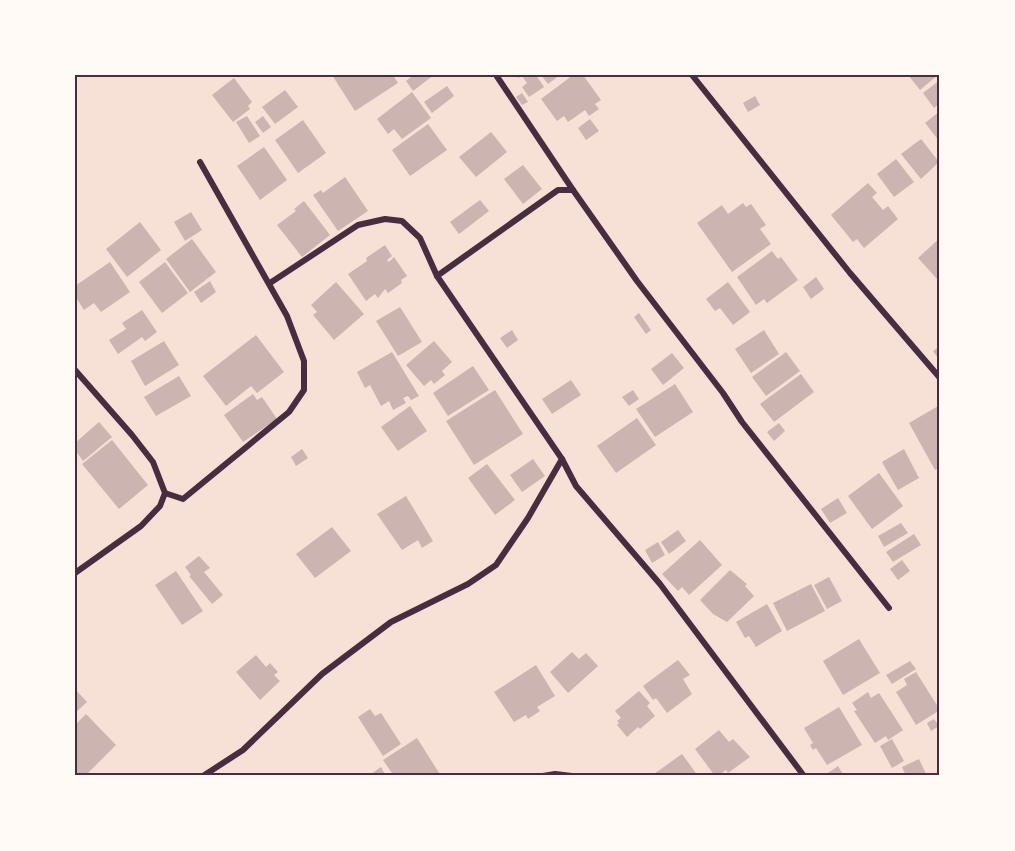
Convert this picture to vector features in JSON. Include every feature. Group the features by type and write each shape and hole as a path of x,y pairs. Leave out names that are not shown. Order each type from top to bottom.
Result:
{"street":[{"path":"496,75 637,281 723,393 742,422 889,608"},
{"path":"692,75 850,273 940,378"},
{"path":"165,493 183,499 289,412 304,390 304,361 287,316 200,162"},
{"path":"437,276 558,190 573,190"},
{"path":"270,283 358,225 375,219 402,222 420,238 437,276 562,459 576,486 660,584 804,776"},
{"path":"75,370 153,462 165,493 160,506 141,526 75,573"},
{"path":"202,776 243,750 322,674 391,622 468,584 496,565 528,518 562,459"},
{"path":"543,776 555,774 572,776"}],"building":[{"path":"332,75 393,75 398,83 355,111"},
{"path":"413,75 434,75 413,91 406,81"},
{"path":"516,75 536,75 544,87 529,97 522,87 527,83 522,76 518,78"},
{"path":"541,75 560,75 548,84"},
{"path":"573,75 583,75 601,100 595,104 599,109 589,116 585,110 568,122 564,116 557,121 541,99"},
{"path":"908,75 938,75 920,90"},
{"path":"234,78 252,102 248,106 250,109 233,122 212,95"},
{"path":"940,80 940,103 934,108 923,93"},
{"path":"447,86 454,96 432,113 424,102"},
{"path":"285,90 298,107 275,124 262,107"},
{"path":"412,92 431,118 402,139 394,129 388,134 377,119"},
{"path":"522,93 528,102 522,105 516,97"},
{"path":"755,96 760,105 748,112 743,103"},
{"path":"940,111 940,142 925,123"},
{"path":"247,116 260,136 249,143 236,122"},
{"path":"263,116 271,127 263,133 255,122"},
{"path":"590,119 599,131 586,140 578,128"},
{"path":"303,120 326,153 298,173 275,140"},
{"path":"428,124 447,150 410,176 392,150"},
{"path":"491,132 507,152 476,177 459,157"},
{"path":"921,139 939,162 921,179 901,154"},
{"path":"264,147 287,180 260,200 237,166"},
{"path":"896,159 914,182 894,197 877,174"},
{"path":"523,165 542,189 523,204 504,179"},
{"path":"345,177 368,211 338,231 313,195 321,190 323,193"},
{"path":"868,183 877,193 872,197 883,210 888,206 898,219 864,248 857,239 853,242 831,215"},
{"path":"480,200 489,211 459,234 450,222"},
{"path":"304,201 330,235 302,257 277,225 296,211 294,209"},
{"path":"743,203 746,207 751,204 766,225 760,229 771,244 732,272 697,223 722,205 728,214"},
{"path":"191,212 202,230 185,241 174,222"},
{"path":"140,222 161,250 127,277 106,249"},
{"path":"940,238 940,276 937,279 918,258"},
{"path":"192,239 216,272 190,292 166,259"},
{"path":"385,245 392,256 387,260 389,262 394,257 407,276 401,280 402,283 388,293 385,289 378,298 375,294 366,301 348,274"},
{"path":"772,251 778,259 781,257 798,280 767,303 764,299 756,305 737,277"},
{"path":"110,262 130,292 101,312 94,303 84,310 75,296 75,286"},
{"path":"165,262 188,293 162,313 139,282"},
{"path":"816,277 824,289 811,299 803,287"},
{"path":"210,281 216,292 201,303 194,292"},
{"path":"336,282 364,314 334,340 313,315 317,312 311,305"},
{"path":"728,282 750,312 733,325 720,308 715,311 706,299"},
{"path":"400,307 422,342 398,356 376,321"},
{"path":"142,310 157,332 145,341 142,337 118,354 109,340 126,329 122,323"},
{"path":"639,313 651,330 646,334 634,317"},
{"path":"512,330 518,340 507,348 500,338"},
{"path":"764,330 779,354 751,373 735,349"},
{"path":"256,335 284,372 257,393 251,386 226,406 203,376"},
{"path":"164,341 179,365 145,386 131,361"},
{"path":"434,341 452,362 442,371 445,375 434,384 431,380 424,386 406,365"},
{"path":"940,346 940,361 933,351"},
{"path":"392,352 419,396 411,400 408,396 403,398 406,403 393,410 389,401 381,406 370,385 365,388 357,372"},
{"path":"786,352 800,371 766,396 752,377"},
{"path":"672,353 684,368 663,385 651,369"},
{"path":"473,366 489,390 448,416 433,393"},
{"path":"801,374 814,392 774,422 760,404"},
{"path":"179,376 191,396 156,416 144,397"},
{"path":"571,380 581,395 552,414 542,399"},
{"path":"675,384 693,412 655,437 636,409"},
{"path":"495,390 523,434 474,465 446,421"},
{"path":"633,390 639,399 629,406 622,397"},
{"path":"253,394 257,400 262,397 277,419 243,442 224,415"},
{"path":"940,405 940,467 935,470 909,423"},
{"path":"410,406 427,431 398,451 381,427"},
{"path":"637,418 656,445 616,473 597,446"},
{"path":"99,422 112,437 83,461 75,450 75,443"},
{"path":"779,423 785,431 774,441 767,432"},
{"path":"112,440 148,485 119,509 82,464"},
{"path":"302,449 308,458 296,466 291,457"},
{"path":"904,449 919,478 898,490 882,462"},
{"path":"533,459 545,476 522,492 510,475"},
{"path":"487,464 515,500 495,515 468,478"},
{"path":"879,473 903,506 872,529 848,496"},
{"path":"406,496 433,541 422,548 418,540 402,550 377,514"},
{"path":"838,498 847,513 830,523 821,509"},
{"path":"901,523 908,533 884,547 878,536"},
{"path":"332,527 351,551 315,578 296,554"},
{"path":"678,530 686,541 669,554 661,542"},
{"path":"914,534 921,545 893,562 886,552"},
{"path":"700,540 722,565 689,595 682,587 678,591 662,574"},
{"path":"658,542 665,555 652,563 645,550"},
{"path":"199,556 210,568 204,572 223,595 212,604 189,576 191,575 185,567"},
{"path":"902,560 910,571 898,580 890,569"},
{"path":"730,570 747,584 745,586 754,596 727,622 713,614 700,600"},
{"path":"176,571 203,611 182,625 155,585"},
{"path":"829,577 842,601 827,609 814,585"},
{"path":"811,584 825,611 787,631 773,603"},
{"path":"767,604 782,631 756,647 749,636 745,638 736,622"},
{"path":"859,639 880,673 843,695 823,661"},
{"path":"572,652 579,659 586,653 598,666 568,693 550,672"},
{"path":"256,655 266,667 270,663 278,672 274,675 280,681 260,700 236,672"},
{"path":"678,660 690,675 683,679 692,694 667,713 656,698 653,700 643,686"},
{"path":"910,661 916,669 892,684 886,675"},
{"path":"536,665 555,696 537,707 540,711 528,719 526,715 514,722 494,692"},
{"path":"916,672 940,710 916,725 896,692 907,685 904,679"},
{"path":"75,689 87,702 75,713"},
{"path":"639,691 650,703 647,706 655,716 627,737 617,725 619,723 617,721 621,718 615,711"},
{"path":"868,692 871,698 879,693 903,730 888,740 886,736 875,743 854,711 857,710 852,703"},
{"path":"839,707 862,745 827,765 816,748 813,750 810,745 813,743 804,728"},
{"path":"370,709 375,716 381,713 401,744 383,756 358,717"},
{"path":"86,714 116,745 85,776 76,776 75,725"},
{"path":"934,719 939,726 931,731 927,723"},
{"path":"719,730 729,742 733,739 750,757 728,773 726,770 715,776 695,749"},
{"path":"417,738 441,776 394,776 383,760"},
{"path":"892,739 904,761 892,768 880,746"},
{"path":"682,754 698,776 651,776"},
{"path":"919,759 927,776 906,776 902,767"},
{"path":"838,766 844,776 830,776 828,773"},
{"path":"381,767 386,776 368,776"}]}
